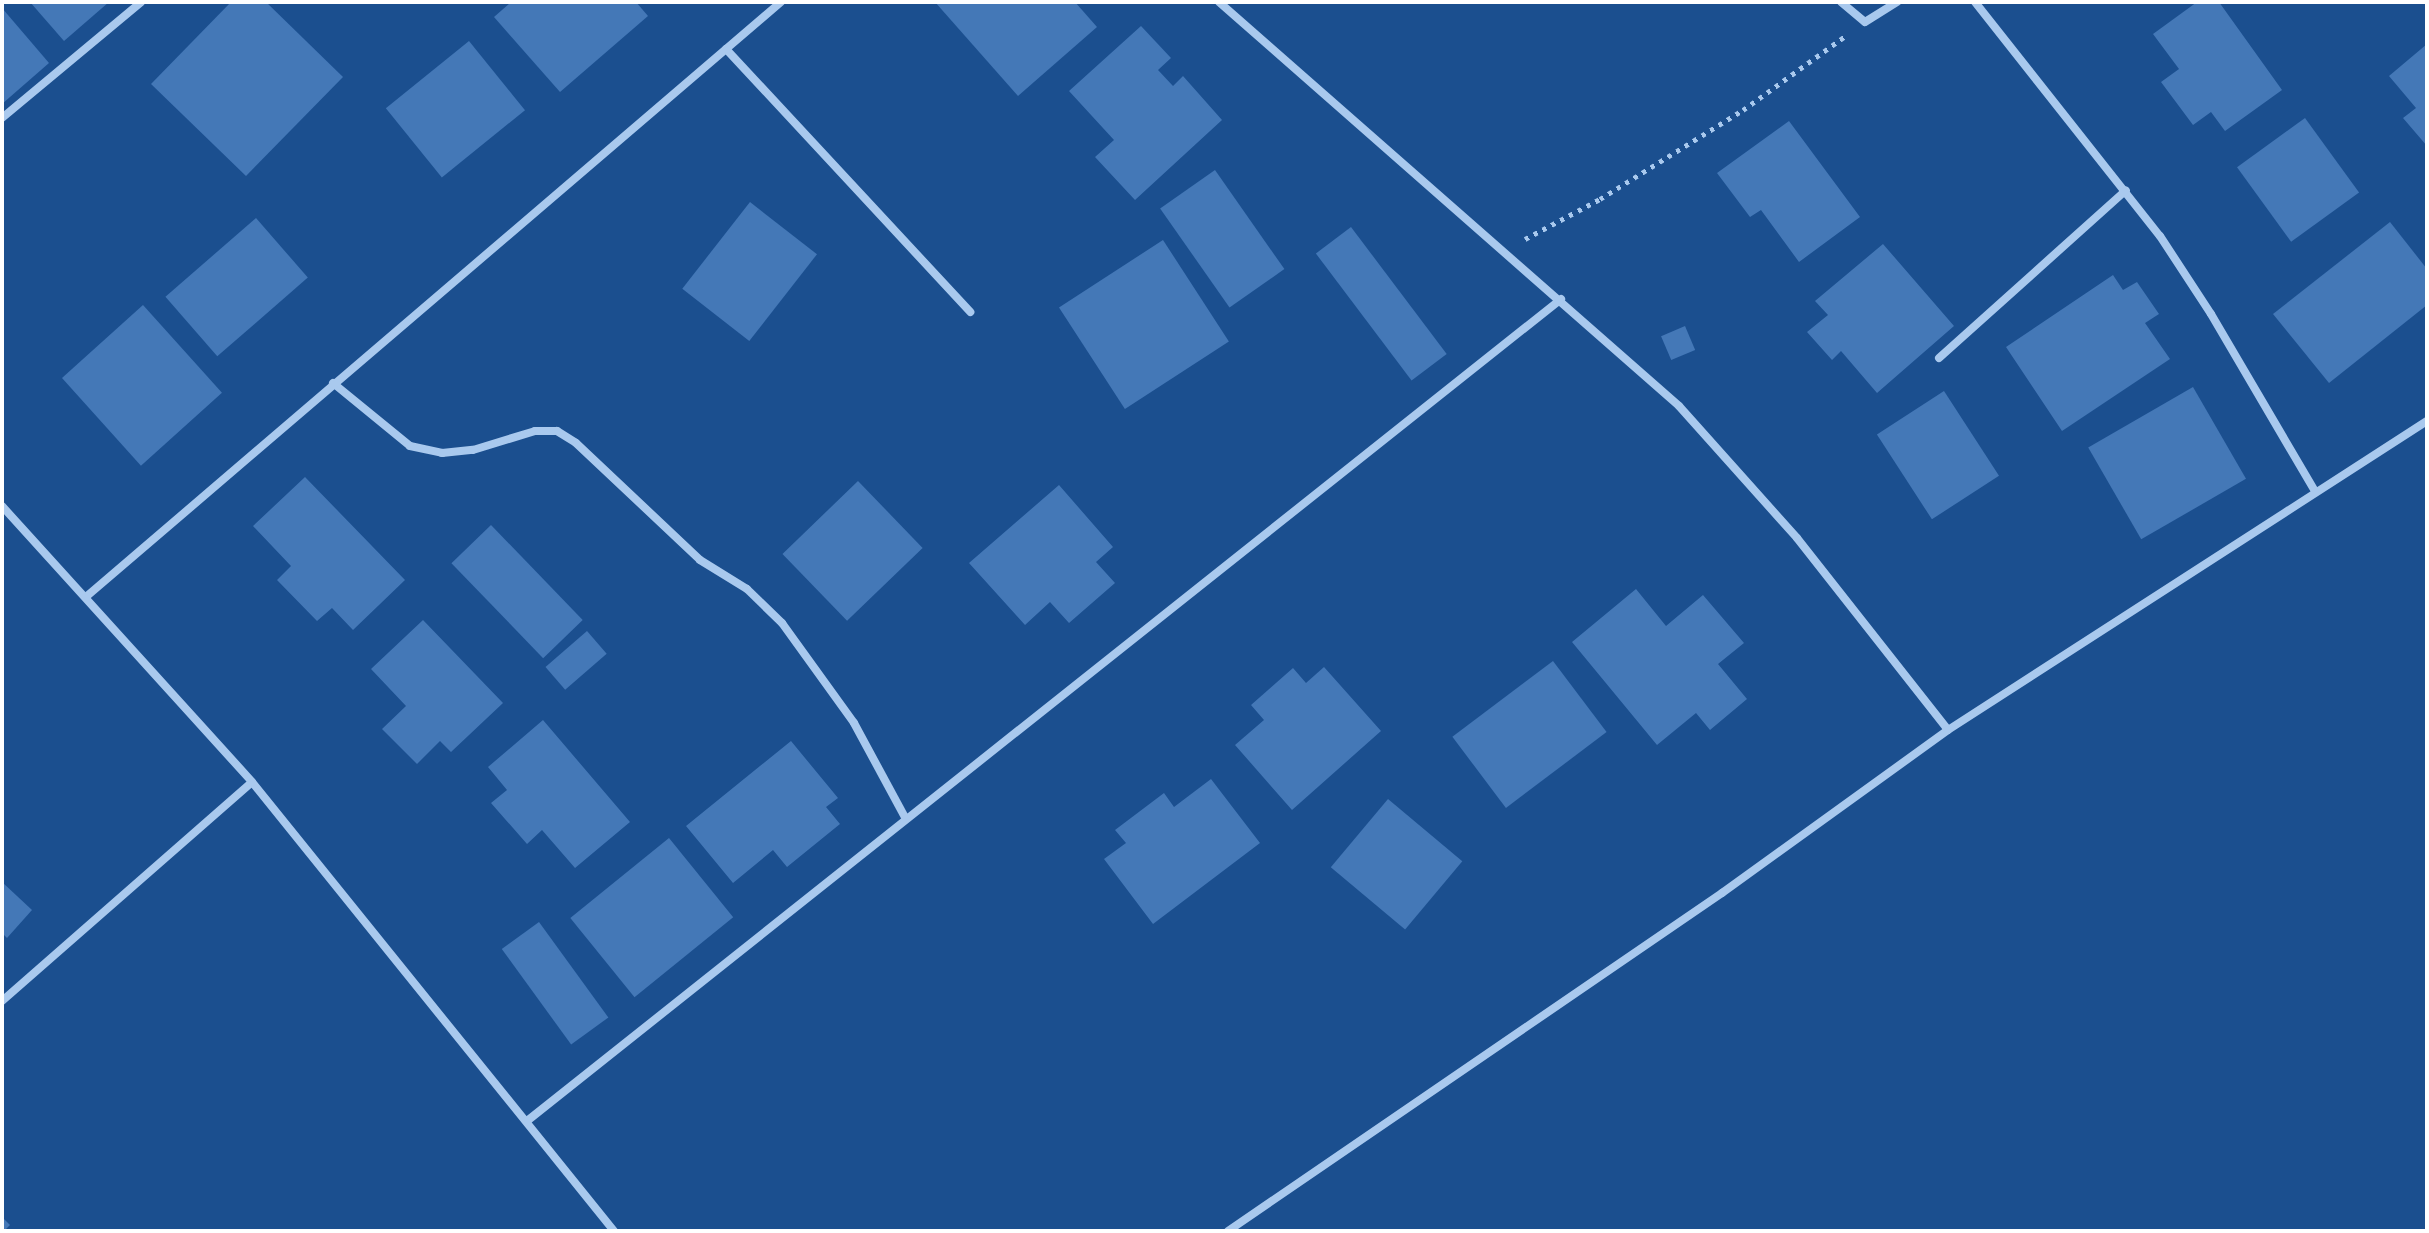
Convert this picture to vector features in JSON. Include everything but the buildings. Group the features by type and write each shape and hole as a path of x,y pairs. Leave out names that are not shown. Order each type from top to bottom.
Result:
{"street":[{"path":"2,118 141,2"},
{"path":"87,596 781,2"},
{"path":"1219,2 1561,299 1679,406 1797,538 1948,730"},
{"path":"1841,2 1865,22 1897,2"},
{"path":"1975,2 2126,190 2211,314 2315,491"},
{"path":"726,49 970,312"},
{"path":"1939,358 2126,190"},
{"path":"527,1121 1561,299"},
{"path":"333,383 410,446 442,453 473,450 535,431 557,431 576,443 700,560 747,589 782,623 854,723 906,819"},
{"path":"1228,1231 1722,893 1948,730 2427,421"},
{"path":"2,506 87,596 252,782 614,1231"},
{"path":"4,994 252,782"}],"path":[{"path":"1503,251 1600,199 1743,110 1865,22"}]}
